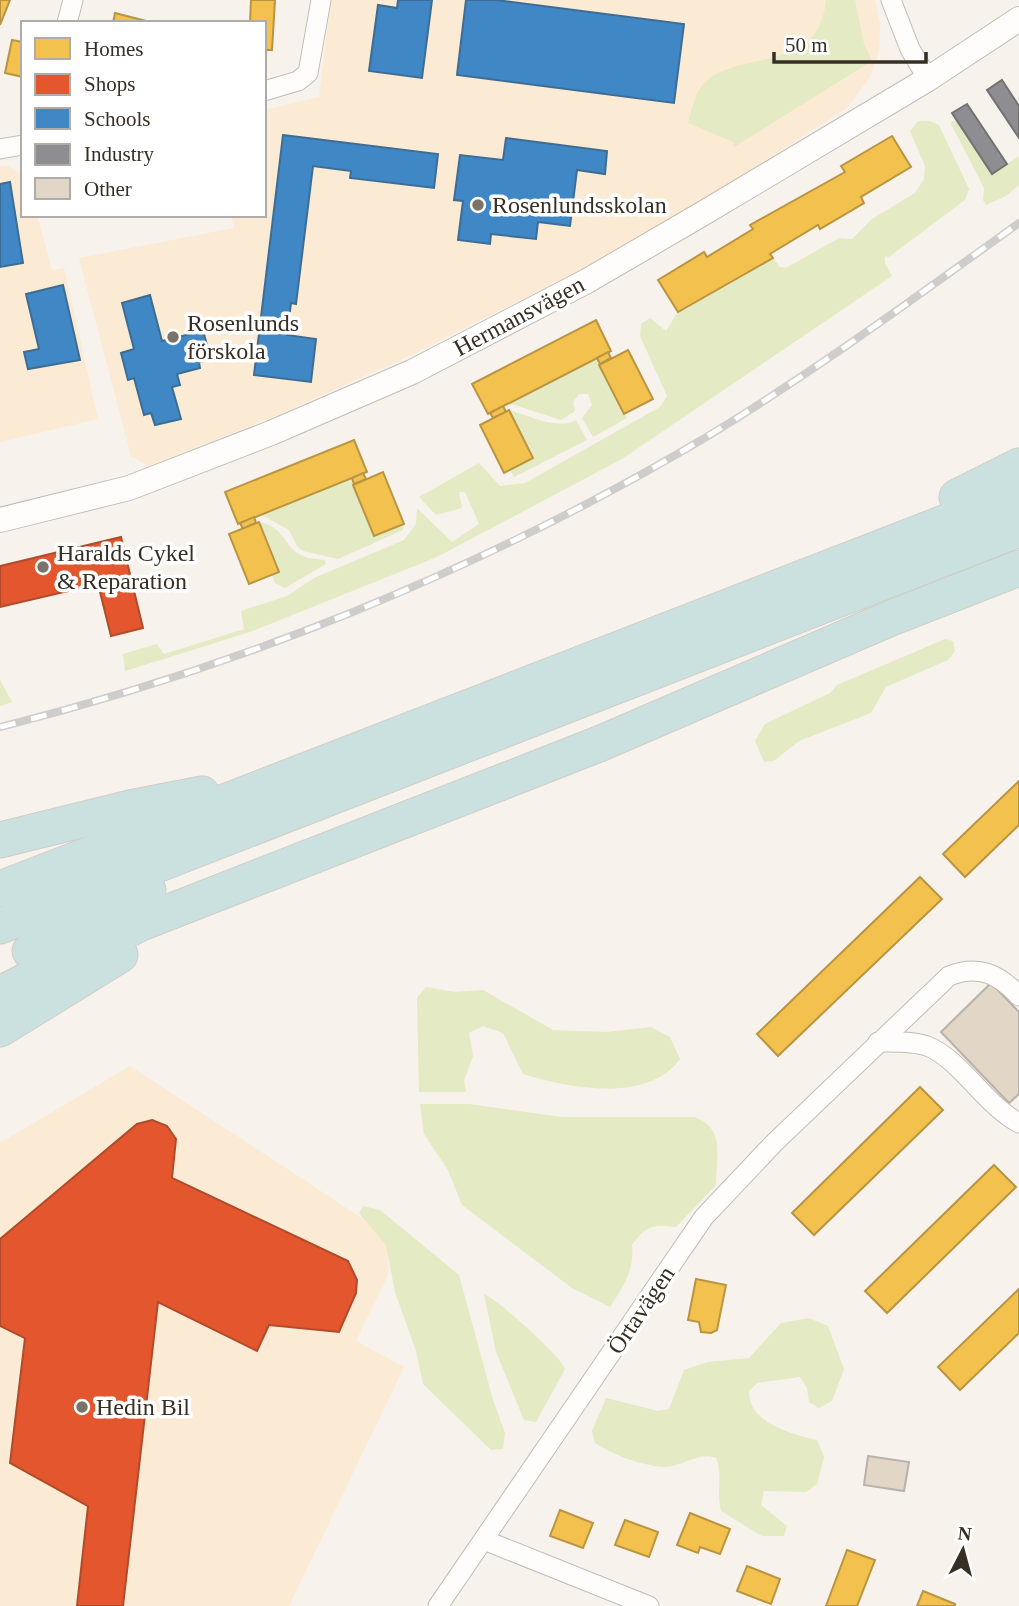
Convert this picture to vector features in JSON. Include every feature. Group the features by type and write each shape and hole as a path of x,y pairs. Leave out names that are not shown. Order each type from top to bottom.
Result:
{"highway":[{"path":"753,598 1019,466"},
{"path":"0,889 1019,494"},
{"path":"0,926 1019,529"},
{"path":"0,994 141,923 441,808 599,744 891,618 1019,568"},
{"path":"0,840 130,807 295,776"},
{"path":"0,969 113,906 330,798"},
{"path":"0,1029 245,884"}],"street":[{"path":"68,21 73,0"},
{"path":"271,89 298,81 308,73 321,0"},
{"path":"891,0 910,49 928,79"},
{"name":"Hermansvägen","path":"0,520 129,488 271,433 412,372 587,281 928,79 1019,19"},
{"path":"0,149 21,145"},
{"name":"Örtavägen","path":"438,1606 704,1217 774,1143 949,976 963,971 995,975 1019,996"},
{"path":"878,1042 909,1042 940,1053 1005,1116 1019,1124"},
{"path":"484,1540 649,1606"}],"shaded area":[{"name":"Rosenlundsskolan","path":"331,0 875,0 880,24 879,51 870,77 847,108 710,196 578,271 407,357 271,418 148,466 131,456 79,258 234,228 231,217 266,217 266,110 319,97"},
{"path":"8,166 21,175 21,217 38,217 52,270 64,268 98,419 0,442 0,167"},
{"path":"130,1066 374,1226 384,1238 388,1252 388,1275 356,1341 404,1367 289,1606 0,1606 0,1143"}],"green space":[{"path":"826,0 855,0 864,44 872,61 734,147 733,142 688,123 696,97 704,83 738,66 794,50 809,40 820,24"},
{"path":"918,121 930,121 939,125 969,189 965,200 889,257 885,256 885,264 892,276 622,459 437,557 250,632 125,671 123,654 157,644 164,654 244,629 241,611 287,596 314,578 404,540 416,524 417,508 452,542 479,524 465,492 459,492 462,508 436,515 419,497 479,463 500,486 525,483 660,407 667,396 640,336 641,324 650,318 666,331 678,312 722,284 725,287 773,258 780,267 786,268 839,238 852,239 872,219 915,193 924,179 925,166 910,131"},
{"path":"952,121 957,121 992,174 1019,156 1019,185 1006,196 986,205 983,200 984,188 951,124"},
{"path":"597,358 627,418 593,437 582,418 592,405 588,394 579,394 573,402 575,411 561,420 508,403"},
{"path":"509,410 552,423 569,423 576,420 587,440 514,477 510,470 533,458"},
{"path":"352,478 374,536 404,524 403,530 338,559 303,551 297,546 289,530 260,514"},
{"path":"259,522 280,533 296,552 308,558 325,560 326,564 285,588 275,583 272,575 279,572"},
{"path":"945,639 953,641 955,651 948,660 886,687 871,713 799,741 774,761 764,762 755,741 765,724 830,693 837,685"},
{"path":"0,680 12,702 0,706"},
{"path":"426,987 454,992 483,990 553,1030 607,1032 651,1027 670,1037 680,1059 666,1073 648,1082 628,1087 606,1089 562,1084 523,1074 503,1033 483,1026 469,1033 473,1056 464,1081 466,1092 419,1092 417,998"},
{"path":"420,1104 469,1104 562,1117 694,1117 711,1128 715,1136 716,1185 676,1227 651,1228 637,1239 632,1245 632,1262 627,1278 610,1307 572,1288 462,1205 448,1170 424,1134"},
{"path":"363,1206 380,1210 459,1275 493,1400 505,1433 503,1449 491,1450 423,1384 416,1351 395,1292 386,1245 359,1213"},
{"path":"484,1294 528,1329 565,1369 536,1422 524,1420 496,1352"},
{"path":"809,1318 828,1326 844,1369 832,1401 819,1408 809,1402 807,1388 800,1377 757,1383 749,1391 751,1402 763,1419 784,1430 817,1440 824,1457 817,1484 806,1492 764,1491 761,1505 787,1526 784,1536 762,1536 721,1511 716,1458 696,1458 663,1467 627,1459 595,1443 592,1431 606,1398 658,1411 669,1409 684,1370 708,1362 749,1358 781,1323"}],"building: Homes":[{"path":"0,0 10,0 0,25"},
{"path":"251,0 275,0 272,50 266,50 266,21 250,21"},
{"path":"115,13 146,21 113,21"},
{"path":"12,40 21,42 21,77 5,73"},
{"path":"892,136 911,167 861,197 864,203 820,229 818,225 770,254 773,258 678,312 658,280 704,252 707,257 753,229 750,225 845,172 841,166"},
{"path":"596,320 611,351 488,414 472,384"},
{"path":"628,350 653,399 624,414 599,365"},
{"path":"608,352 611,358 600,364 597,358"},
{"path":"503,406 506,412 493,418 490,413"},
{"path":"509,410 533,458 504,473 480,425"},
{"path":"354,440 367,472 238,524 225,492"},
{"path":"383,472 404,524 374,536 353,485"},
{"path":"363,473 366,479 354,484 352,478"},
{"path":"254,517 256,523 243,529 240,523"},
{"path":"259,522 279,572 249,584 229,534"},
{"path":"1019,781 1019,825 965,877 943,854"},
{"path":"920,877 942,899 778,1056 757,1034"},
{"path":"920,1087 943,1110 814,1235 792,1213"},
{"path":"994,1165 1016,1187 887,1313 865,1291"},
{"path":"696,1279 726,1285 717,1330 711,1333 701,1332 699,1322 688,1320"},
{"path":"1019,1289 1019,1333 960,1390 938,1367"},
{"path":"560,1510 593,1523 583,1548 550,1536"},
{"path":"690,1513 730,1529 720,1554 700,1547 698,1553 677,1545"},
{"path":"625,1520 658,1532 649,1557 615,1545"},
{"path":"847,1550 875,1560 857,1606 826,1606"},
{"path":"747,1566 780,1579 771,1604 737,1591"},
{"path":"923,1591 955,1604 955,1606 917,1606"}],"building: Shops":[{"path":"121,537 143,628 111,636 98,584 0,607 0,566"},
{"name":"Hedin Bil","path":"152,1120 167,1126 176,1139 172,1178 348,1261 357,1280 356,1293 339,1332 269,1325 257,1351 158,1302 123,1606 77,1606 88,1506 10,1463 25,1338 0,1326 0,1239 137,1124"}],"building: Schools":[{"path":"398,0 432,0 422,78 369,71 378,5 397,8"},
{"path":"466,0 496,0 684,24 674,103 457,75"},
{"path":"283,135 438,154 434,188 350,178 351,171 313,166 296,304 291,303 287,335 316,339 311,382 254,375"},
{"path":"506,138 607,151 605,174 577,170 570,226 538,222 536,239 491,234 490,244 458,240 463,201 454,200 460,155 503,160"},
{"path":"10,182 23,263 0,267 0,184"},
{"path":"63,285 80,360 28,369 24,352 39,349 26,294"},
{"path":"150,295 162,341 203,331 211,359 199,362 200,368 177,374 180,385 172,387 181,419 155,425 151,413 144,415 134,378 128,380 121,353 134,349 122,303"}],"building: Industry":[{"path":"1002,80 1019,106 1019,138 987,90"},
{"path":"967,104 1007,164 992,174 952,113"}],"building: Other":[{"path":"991,983 1019,1012 1019,1094 1009,1103 941,1032"},
{"path":"868,1456 909,1462 904,1491 864,1485"}],"railway":[{"path":"0,727 178,676 266,645 438,576 523,536 686,449 772,396 1019,223"}],"place":[{"name":"Rosenlundsskolan","path":"478,205"},
{"name":"Rosenlunds förskola","path":"173,337"},
{"name":"Haralds Cykel & Reparation","path":"43,567"},
{"name":"Hedin Bil","path":"82,1407"}]}
